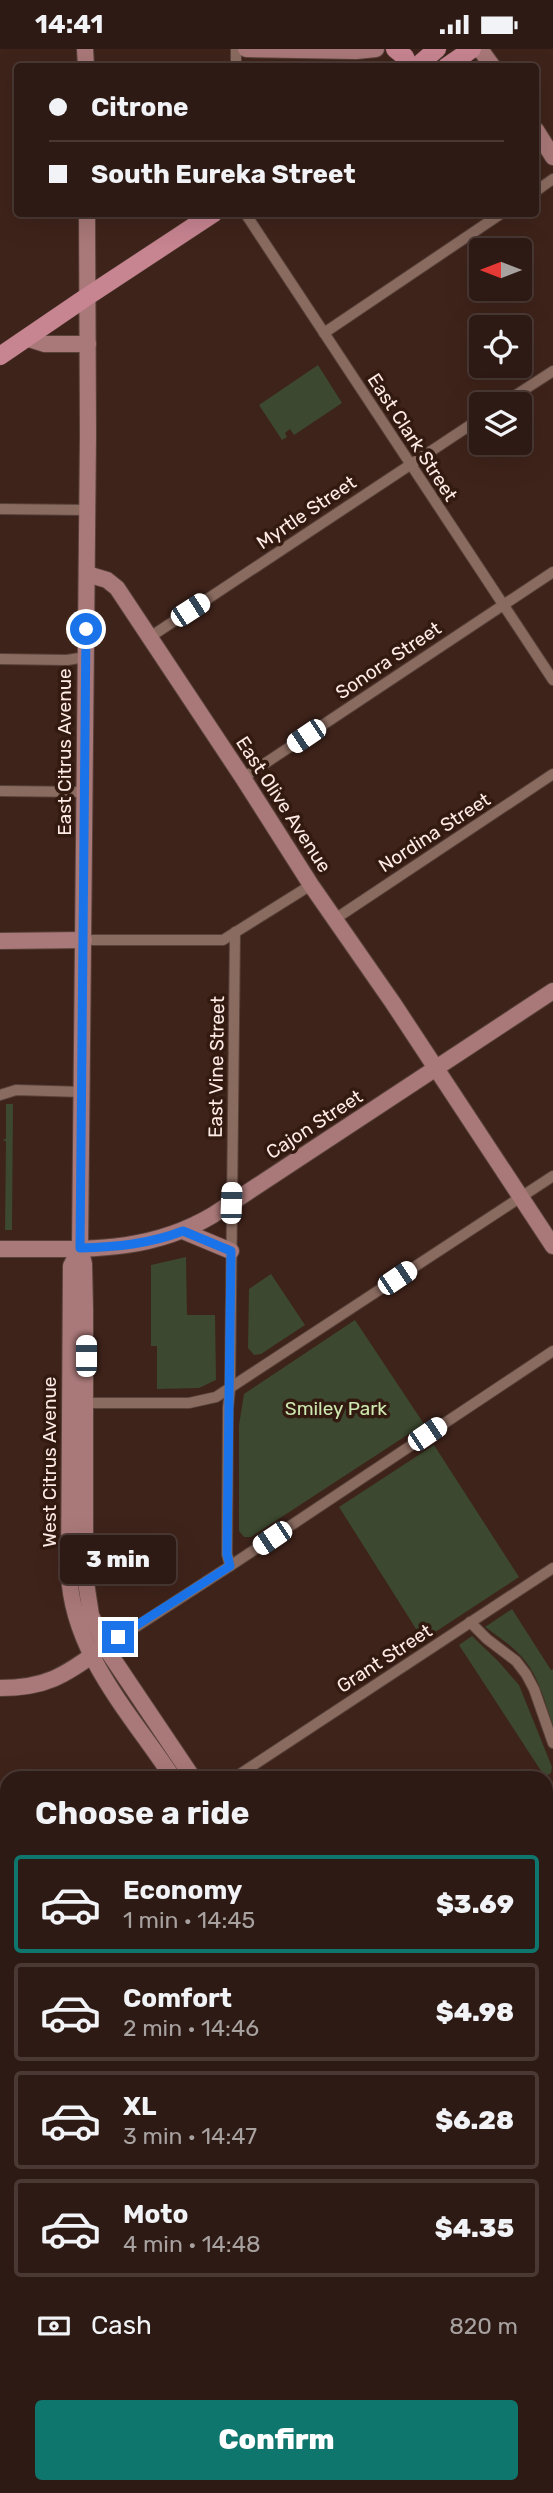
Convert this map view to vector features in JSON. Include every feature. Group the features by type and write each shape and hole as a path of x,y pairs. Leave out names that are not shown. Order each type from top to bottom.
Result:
{"main road":[{"path":"246,49 376,49"},
{"path":"396,49 403,54 407,63"},
{"path":"421,63 437,49"},
{"path":"452,63 471,49"},
{"path":"539,135 553,157"},
{"name":"East Citrus Avenue","path":"80,1248 87,574 87,217"},
{"path":"0,356 208,217"},
{"path":"26,338 46,344 88,344"},
{"name":"East Olive Avenue","path":"87,574 107,580 117,588 311,885 553,1246"},
{"path":"0,941 84,940"},
{"name":"Cajon Street","path":"0,1248 124,1247 148,1243 183,1231 231,1203 553,991"},
{"path":"183,1231 231,1251"},
{"name":"West Citrus Avenue","path":"80,1248 84,1264 70,1587 77,1624 98,1651"},
{"path":"0,1688 21,1688 51,1681 98,1651"},
{"path":"98,1651 169,1771"},
{"path":"98,1651 188,1771"}],"street":[{"name":"East Clark Street","path":"248,217 553,680"},
{"path":"324,333 496,217"},
{"path":"521,392 553,371"},
{"name":"Myrtle Street","path":"150,637 469,426"},
{"path":"0,509 87,510"},
{"name":"Sonora Street","path":"243,778 553,572"},
{"path":"0,659 67,660 86,657"},
{"name":"Nordina Street","path":"335,919 553,774"},
{"path":"0,791 85,792"},
{"path":"84,940 220,941 311,885"},
{"name":"East Vine Street","path":"230,1566 227,1540 235,932"},
{"path":"0,1095 16,1090 83,1092"},
{"path":"78,1403 190,1403 216,1397 553,1176"},
{"path":"98,1651 553,1351"},
{"name":"Grant Street","path":"245,1771 553,1568"},
{"path":"470,1622 516,1661 526,1674 553,1743"}],"green space":[{"path":"318,365 342,403 294,435 290,429 285,433 287,437 282,440 259,405"},
{"path":"6,1104 13,1104 12,1230 5,1230 6,1141 3,1141 6,1138"},
{"path":"186,1257 187,1315 215,1315 216,1380 199,1388 157,1389 157,1346 151,1346 151,1265"},
{"path":"271,1274 305,1325 261,1354 254,1355 248,1348 249,1289"},
{"name":"Smiley Park","path":"355,1320 424,1424 251,1537 244,1537 239,1531 239,1425 244,1394"},
{"name":"Smiley Park","path":"434,1445 519,1577 423,1640 339,1507"},
{"path":"512,1609 551,1670 553,1669 553,1725 532,1670 512,1647 485,1627"},
{"path":"472,1636 519,1685 551,1771 541,1771 459,1645"}],"route":[{"path":"86,629 80,1248 124,1247 148,1243 183,1231 231,1251 227,1554 230,1566 118,1637"}]}
